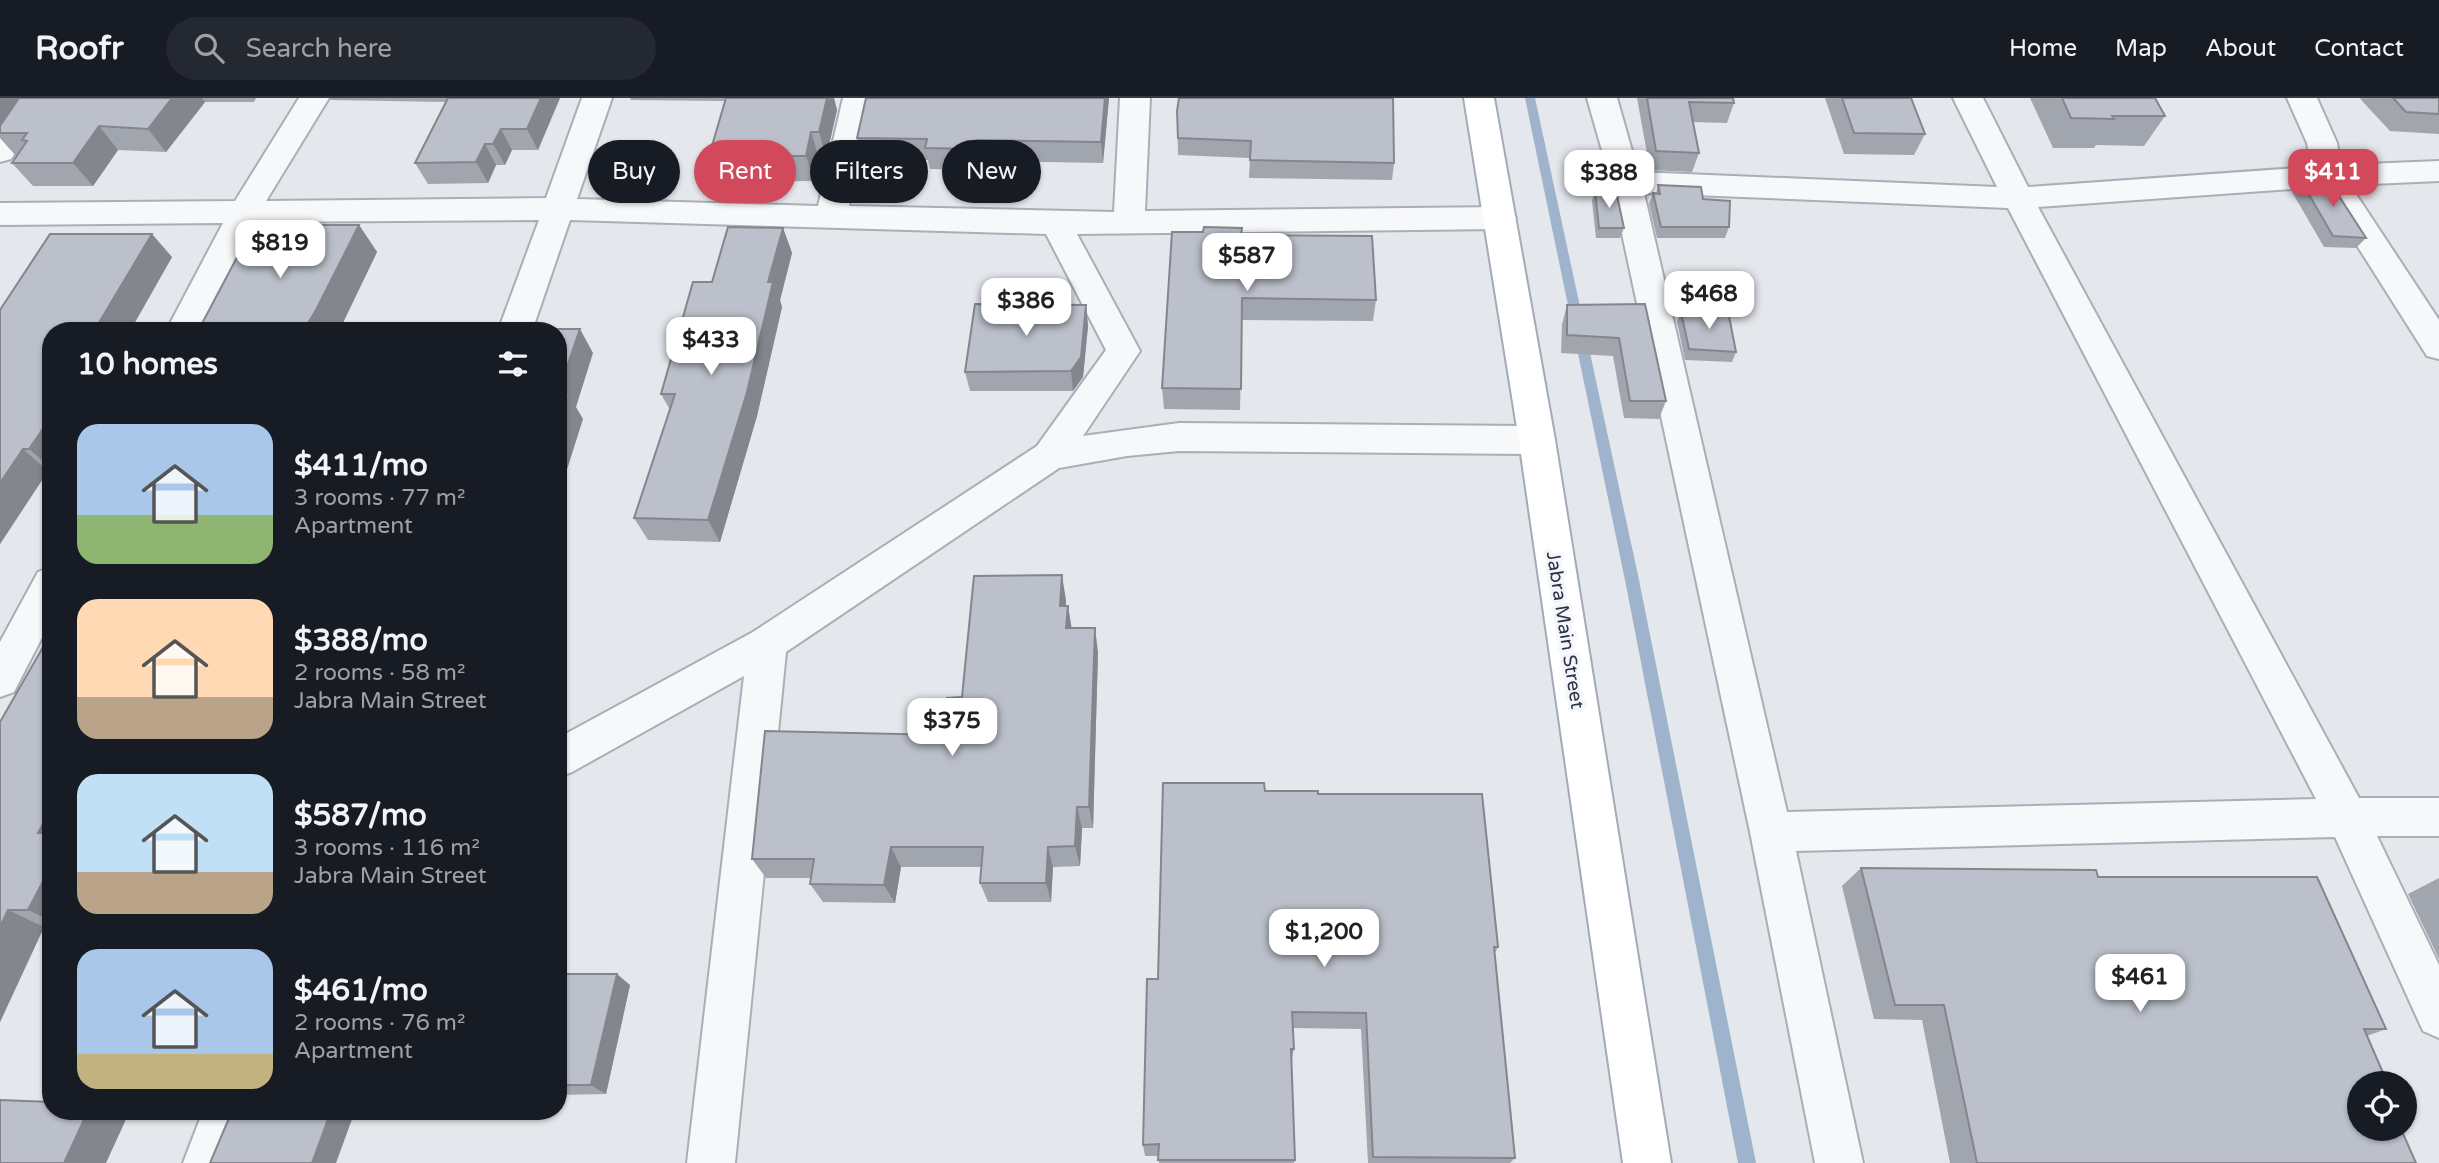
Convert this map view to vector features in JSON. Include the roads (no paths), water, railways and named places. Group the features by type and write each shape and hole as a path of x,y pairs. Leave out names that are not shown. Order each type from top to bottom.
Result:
{"main road":[{"name":"Jabra Main Street","path":"1479,98 1537,440 1647,1163"}],"street":[{"path":"0,152 37,98"},
{"path":"187,322 245,211 314,98"},
{"path":"518,322 597,98"},
{"path":"831,218 858,98"},
{"path":"1129,221 1135,98"},
{"path":"1602,98 1626,182 1771,832 1839,1163"},
{"path":"1968,98 2018,198 2347,817 2439,1015"},
{"path":"2302,98 2322,143 2328,176 2439,346"},
{"path":"1626,182 2018,198 2328,176 2439,171"},
{"path":"0,214 559,209 1056,223 1500,218"},
{"path":"567,754 767,644 1050,456 1123,351 1056,223"},
{"path":"1050,456 1127,442 1179,437 1537,440"},
{"path":"0,680 42,600"},
{"path":"711,1163 767,644"},
{"path":"1771,832 2439,817"},
{"path":"207,1163 224,1120"}],"waterway":[{"path":"1530,98 1632,580 1747,1163"}]}
